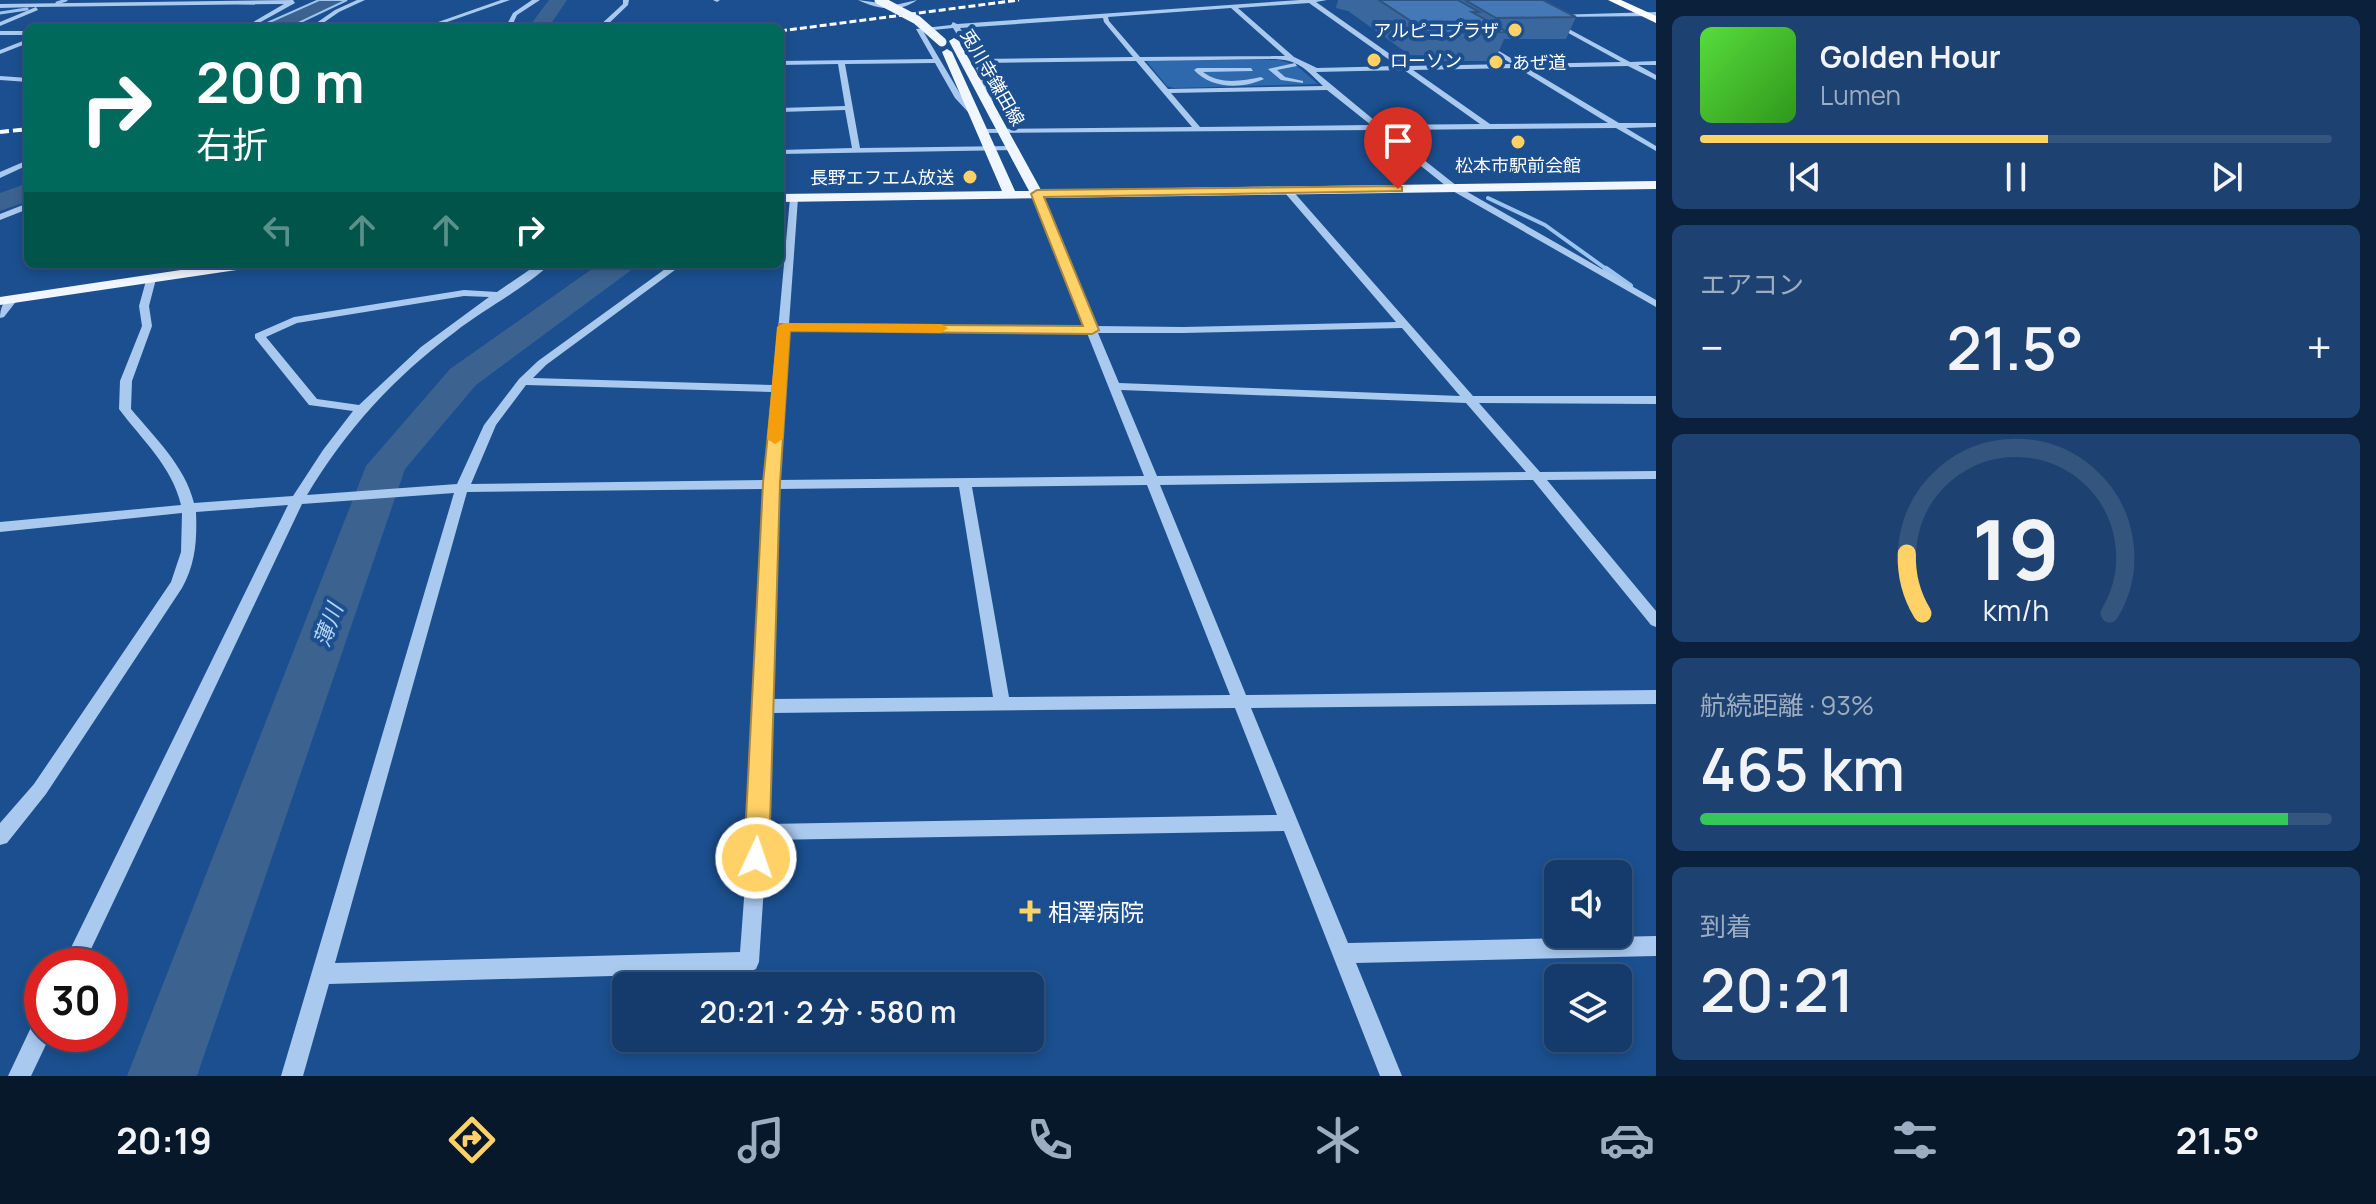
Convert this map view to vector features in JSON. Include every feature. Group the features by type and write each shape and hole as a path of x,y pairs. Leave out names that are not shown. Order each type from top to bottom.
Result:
{"highway":[{"path":"1613,0 1653,16"},
{"path":"1622,0 1653,16"}],"main road":[{"name":"兎川寺鎌田線","path":"879,0 917,20 948,42 972,111 1010,194"},
{"name":"兎川寺鎌田線","path":"895,0 938,25 990,107 1037,194"},
{"path":"787,198 1656,185"},
{"path":"7,300 224,268"}],"street":[{"path":"318,24 362,0"},
{"path":"436,24 507,0"},
{"path":"509,24 518,10 537,0"},
{"path":"604,24 626,4 626,0"},
{"path":"861,0 888,6 909,4 914,0"},
{"path":"0,6 296,1"},
{"path":"253,24 296,1"},
{"path":"784,63 938,61 942,59 926,30 955,26 1327,2"},
{"path":"1312,3 1488,126"},
{"path":"0,24 44,5"},
{"path":"1234,8 1294,62 1309,69 1454,188 1656,304"},
{"path":"1653,16 1540,15 1656,78"},
{"path":"1105,16 1199,130"},
{"path":"955,26 989,93 990,107"},
{"path":"0,33 24,33"},
{"path":"1477,40 1656,149"},
{"path":"0,52 24,43"},
{"path":"975,61 1138,58 1294,62"},
{"path":"938,61 959,98 972,111"},
{"path":"1294,62 1271,69 1197,70 1206,80 1214,82 1283,79 1318,84"},
{"path":"841,63 856,150"},
{"path":"1309,69 1656,63"},
{"path":"1271,69 1283,79"},
{"path":"1251,70 1261,79"},
{"path":"0,78 24,80"},
{"path":"1166,91 1329,88"},
{"path":"784,110 848,108"},
{"path":"982,131 1656,125"},
{"path":"784,152 1012,148"},
{"path":"0,175 24,164"},
{"path":"1288,191 1537,477 1656,621"},
{"path":"1037,194 1391,1076"},
{"path":"321,974 749,962 758,832 771,483 784,327 787,198"},
{"path":"0,217 24,208"},
{"path":"81,948 306,498 322,459 362,409 438,340 539,268"},
{"path":"292,1076 462,488 490,425 523,381 569,342 672,268"},
{"path":"0,837 40,789 177,584 189,561 191,508 184,486 125,409 126,381 147,326 144,306 151,279"},
{"path":"362,409 313,402 259,336 294,320 464,293 500,295"},
{"path":"0,315 7,300"},
{"path":"784,327 1092,330 1406,325"},
{"path":"523,381 780,389"},
{"path":"1114,386 1275,395 1470,400 1656,400"},
{"path":"0,527 306,498 462,488 1656,475"},
{"path":"965,483 1002,704"},
{"path":"763,706 1656,697"},
{"path":"758,832 1290,823"},
{"path":"1342,953 1656,946"},
{"path":"19,1076 31,1052"}],"shaded area":[{"path":"319,0 347,0 296,24 265,24"},
{"path":"1279,60 1296,65 1318,84 1174,88 1167,86 1147,62"}],"building":[{"path":"1379,0 1458,0 1507,32 1429,33"},
{"path":"1465,0 1543,0 1576,17 1496,18"}],"waterway":[{"path":"57,3 66,0"},
{"name":"薄川","path":"541,24 558,0"},
{"path":"0,13 27,9"},
{"path":"0,203 24,193"},
{"path":"1488,198 1545,225 1609,271"},
{"name":"薄川","path":"162,1076 386,466 463,377 613,268"},
{"path":"1606,269 1630,286"}],"railway":[{"path":"784,30 1019,0"},
{"path":"0,132 24,129"}],"slow traffic":[{"path":"775,439 784,327 941,328"}],"place":[{"name":"アルピコプラザ","path":"1515,30"},
{"name":"ローソン","path":"1374,60"},
{"name":"あぜ道","path":"1496,62"},
{"name":"松本市駅前会館","path":"1518,142"},
{"name":"長野エフエム放送","path":"970,177"},
{"name":"相澤病院","path":"1030,911"}],"route":[{"path":"756,858 771,483 784,327 1092,330 1037,194 1398,189"}]}
